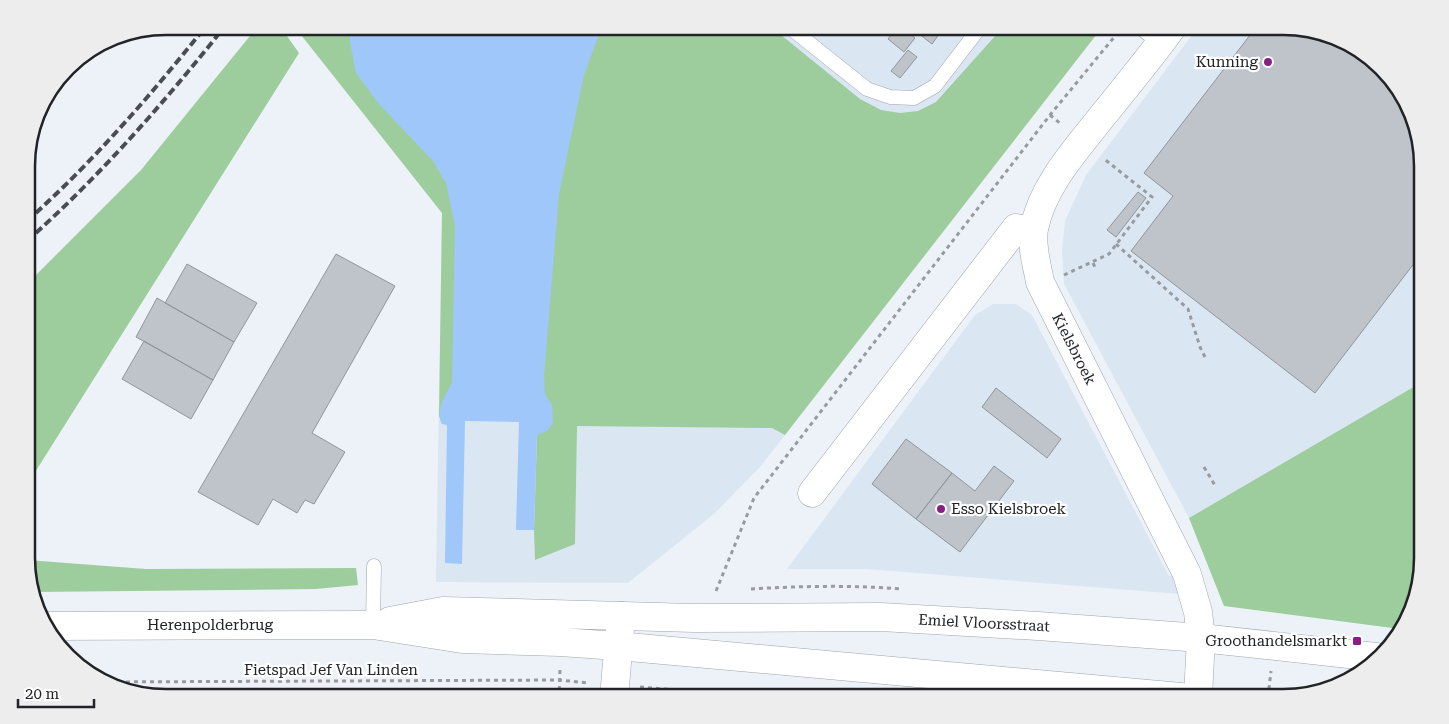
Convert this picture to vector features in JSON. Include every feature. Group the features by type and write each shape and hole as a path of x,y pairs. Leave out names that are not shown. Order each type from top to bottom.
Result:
{"street":[{"name":"Kielsbroek","path":"1167,35 1055,179 1041,205 1034,231 1034,250 1040,282 1187,574 1198,612 1201,638 1198,689"},
{"path":"812,493 1016,228 1034,231"},
{"name":"Herenpolderbrug","path":"373,625 443,611 620,616"},
{"path":"615,689 620,616"},
{"name":"Emiel Vloorsstraat","path":"620,616 743,618 881,617 1201,638 1370,656"},
{"name":"Herenpolderbrug","path":"54,626 373,625 462,639 618,646"},
{"path":"618,646 1084,689"}],"lane":[{"path":"799,35 867,89 890,97 914,98 935,86 974,35"},
{"path":"373,625 374,566"}],"path":[{"path":"716,591 754,498 1050,115 1116,35"},
{"path":"1040,282 1063,276 1109,254 1152,197 1050,115"},
{"path":"1116,244 1188,309 1205,357"},
{"path":"1093,262 1095,267"},
{"path":"1204,467 1216,487"},
{"name":"Fietspad Jef Van Linden","path":"124,682 559,680 558,689"}],"shaded area":[{"path":"301,35 1096,35 760,467 715,513 628,583 436,582 442,213"},
{"path":"1192,35 1300,36 1317,39 1341,48 1356,57 1376,73 1396,100 1410,132 1413,149 1414,387 1189,518 1064,284 1062,250 1065,221 1086,175"},
{"path":"993,304 1016,304 1032,315 1169,576 1187,574 1193,595 867,569 787,569 975,315"},
{"path":"536,688 536,689 166,689 164,689"}],"green space":[{"path":"251,35 286,35 299,53 35,472 35,276 141,170"},
{"path":"301,35 377,35 468,191 465,421 442,424 439,416 442,213"},
{"path":"550,35 781,35 860,99 881,110 900,113 918,111 936,102 996,35 1096,35 785,435 772,428 577,426 575,544 535,560 534,530"},
{"path":"1414,387 1414,567 1407,600 1394,628 1224,606 1189,518"},
{"path":"35,561 146,569 356,568 358,585 316,589 40,592"}],"water":[{"path":"350,35 599,35 584,75 559,194 544,376 545,394 552,405 553,423 547,431 537,435 534,530 516,530 519,422 465,421 462,564 445,563 447,425 442,424 440,408 452,383 455,226 446,183 433,161 379,104 356,73"}],"building":[{"path":"891,35 911,35 915,38 904,52 888,39"},
{"path":"920,35 938,35 932,44"},
{"path":"1250,35 1300,36 1317,39 1341,48 1376,73 1387,86 1404,116 1410,132 1413,149 1414,263 1315,393 1131,251 1173,196 1144,173"},
{"path":"908,50 917,57 900,78 891,71"},
{"path":"1138,192 1146,198 1116,237 1107,230"},
{"path":"336,254 395,286 312,433 345,452 314,504 305,500 297,513 273,499 258,525 198,492"},
{"path":"187,264 257,303 234,342 165,303"},
{"path":"157,298 234,342 213,380 136,337"},
{"path":"144,341 213,380 191,419 122,379"},
{"path":"996,388 1061,439 1047,458 982,407"},
{"path":"906,439 952,473 916,519 872,484"},
{"path":"994,466 1014,481 960,552 916,519 952,473 975,491"}],"railway":[{"path":"35,214 121,127 199,35"},
{"path":"35,234 106,165 179,83 218,35"}],"place":[{"name":"Kunning","path":"1268,62"},
{"name":"Esso Kielsbroek","path":"941,509"},
{"name":"Groothandelsmarkt","path":"1357,641"}]}
